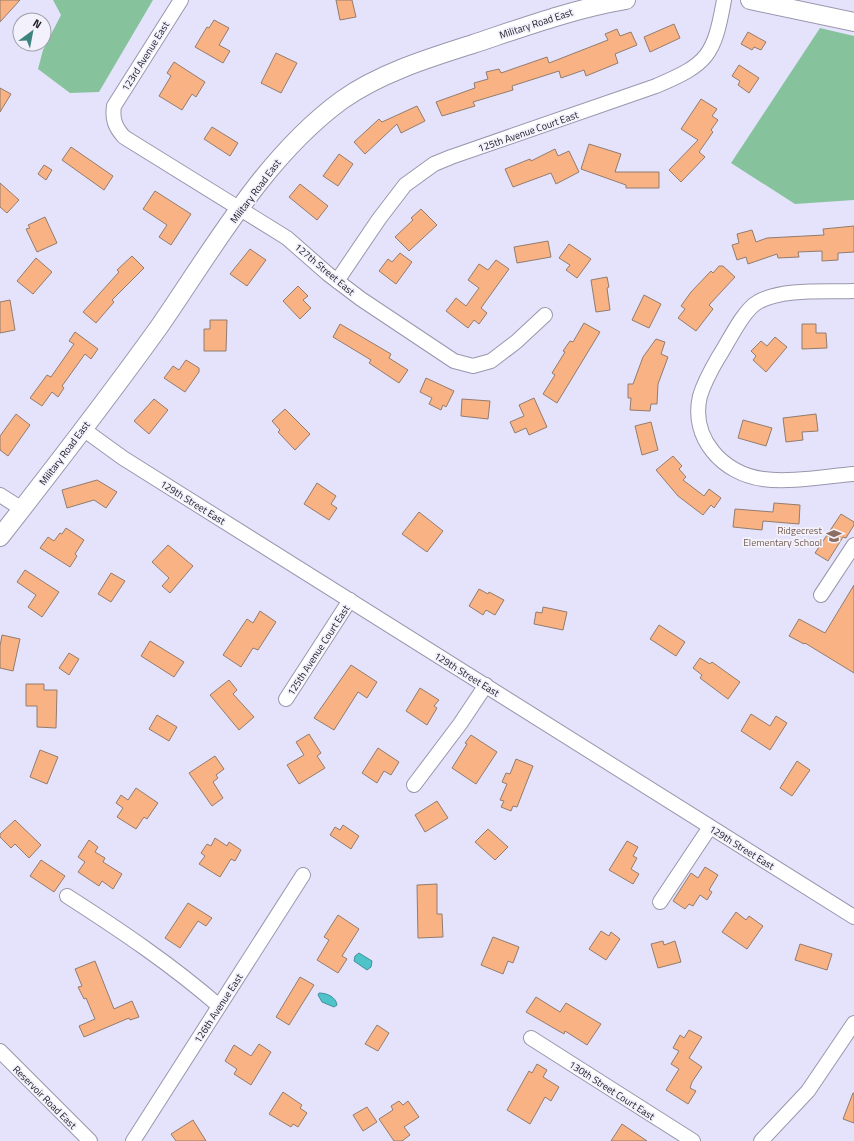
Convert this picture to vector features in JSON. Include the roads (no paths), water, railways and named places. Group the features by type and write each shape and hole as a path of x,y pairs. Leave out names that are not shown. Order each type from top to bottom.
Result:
{"main road":[{"name":"Military Road East","path":"0,536 83,429 157,329 273,166 315,122 344,99 376,80 448,52 558,15 626,0"},
{"path":"750,0 854,22"}],"street":[{"name":"123rd Avenue East","path":"113,114 114,106 130,79 181,0"},
{"name":"125th Avenue Court East","path":"337,281 396,195 414,177 434,164 656,86 683,75 697,66 715,41 724,0"},
{"name":"127th Street East","path":"113,114 117,129 124,137 288,238 337,281 454,361 473,366 490,362 502,355 544,315"},
{"path":"854,291 776,296 758,302 747,313 710,371 703,388 699,404 700,425 709,446 718,459 739,472 763,479 778,480 854,474"},
{"name":"129th Street East","path":"83,429 130,463 854,917"},
{"path":"0,495 22,509"},
{"path":"821,595 854,545"},
{"name":"125th Avenue Court East","path":"286,699 350,600"},
{"path":"414,785 460,724 486,685"},
{"path":"660,902 710,827"},
{"name":"126th Avenue East","path":"133,1141 303,875"},
{"path":"67,896 118,928 198,988 219,1006"},
{"path":"761,1141 808,1091 854,1023"},
{"name":"130th Street Court East","path":"531,1038 693,1141"},
{"name":"Reservoir Road East","path":"0,1051 90,1141"}],"place":[{"name":"Ridgecrest Elementary School","path":"834,536"}]}
